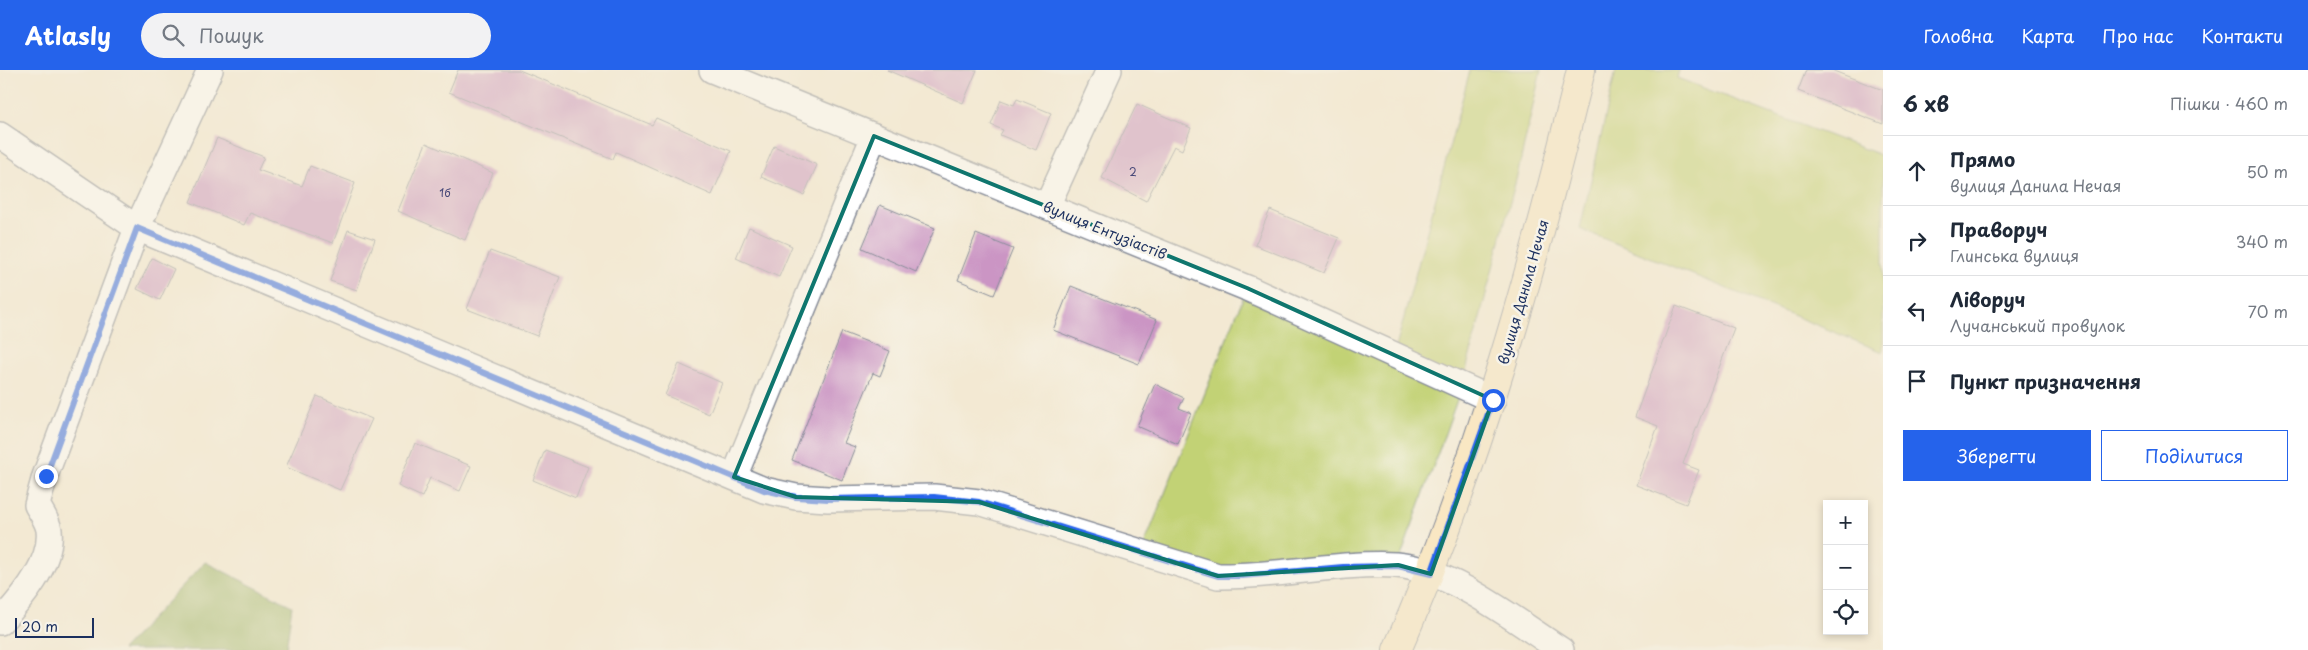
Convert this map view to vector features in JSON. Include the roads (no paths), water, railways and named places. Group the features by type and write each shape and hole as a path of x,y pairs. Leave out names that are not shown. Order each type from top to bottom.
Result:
{"main road":[{"name":"вулиця Данила Нечая","path":"1397,650 1431,574 1493,400 1554,181 1581,70"}],"street":[{"path":"0,622 21,599 46,558 49,530 37,505 39,498 137,228 210,70"},
{"name":"вулиця Ентузіастів","path":"712,70 1247,288 1493,400"},
{"path":"1047,206 1109,70"},
{"path":"0,134 137,228 764,490 796,497 828,499 934,497 979,502 1218,576 1242,576 1343,567 1398,566 1431,574 1465,588 1561,650"},
{"path":"734,477 874,136"}]}
